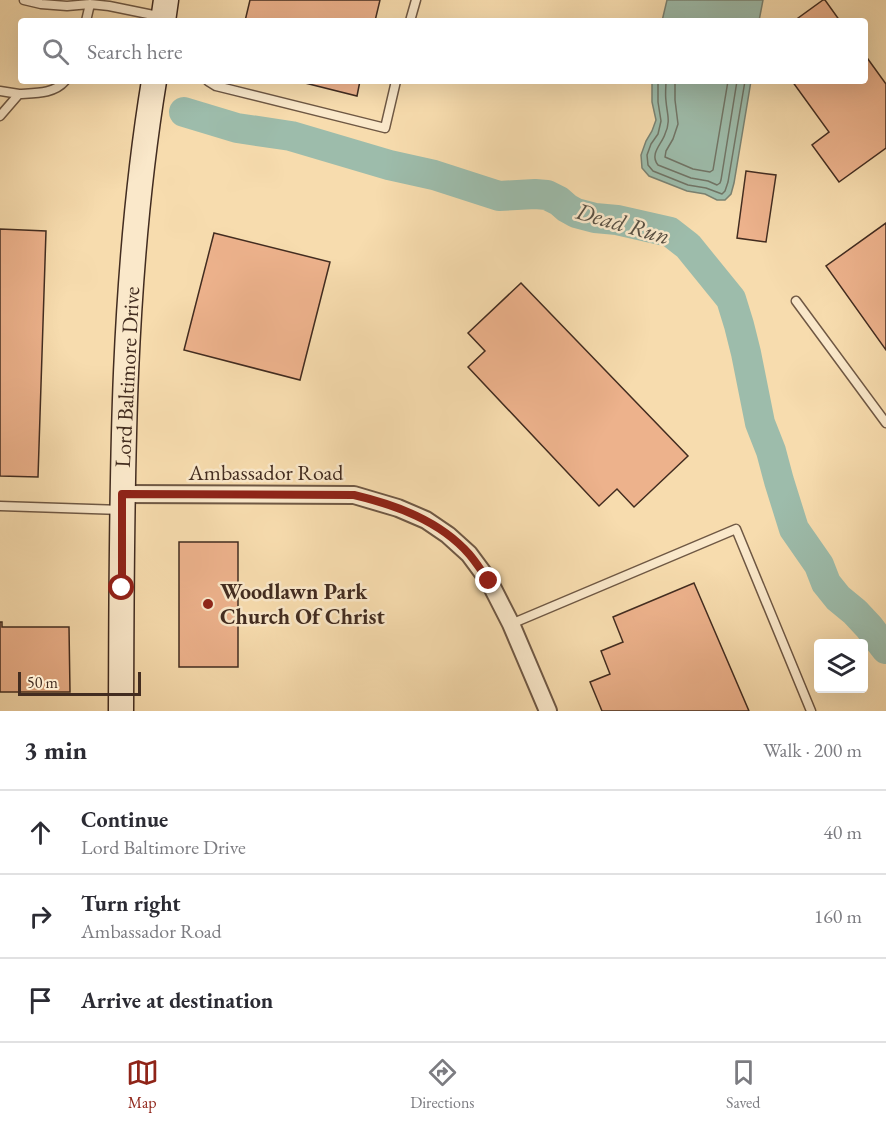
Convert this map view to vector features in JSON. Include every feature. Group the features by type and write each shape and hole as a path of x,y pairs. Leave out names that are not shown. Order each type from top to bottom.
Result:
{"main road":[{"name":"Lord Baltimore Drive","path":"121,711 125,369 141,169 154,84"}],"street":[{"name":"Ambassador Road","path":"122,502 354,495 398,508 426,520 448,535 469,554 489,581 511,624 548,711"}],"lane":[{"path":"24,0 58,6 90,4 164,13"},
{"path":"412,18 416,0"},
{"path":"87,18 90,4"},
{"path":"0,91 19,94 44,93 63,84"},
{"path":"213,84 384,128 395,84"},
{"path":"0,116 19,94"},
{"path":"796,301 886,423"},
{"path":"0,506 122,502"},
{"path":"511,624 736,529 811,711"}],"water":[{"path":"667,0 763,0 760,18 663,18"},
{"path":"652,84 750,84 734,183 731,194 725,200 717,200 705,194 687,191 649,176 642,168 641,155 656,120 652,102"}],"building":[{"path":"250,0 380,0 376,18 246,18"},
{"path":"825,0 838,18 798,18"},
{"path":"868,59 886,84 886,148 839,182 812,145 829,132 794,84 868,84"},
{"path":"309,84 359,84 357,96"},
{"path":"746,171 776,175 766,242 737,238"},
{"path":"886,223 886,350 826,266"},
{"path":"0,229 46,231 38,477 0,476"},
{"path":"214,233 330,262 300,380 184,350"},
{"path":"521,283 688,456 634,507 617,489 599,506 468,367 485,351 468,333"},
{"name":"Woodlawn Park Church Of Christ","path":"179,542 238,542 238,667 179,667"},
{"path":"694,583 749,711 602,711 590,682 610,674 601,651 623,642 613,617"},
{"path":"0,622 2,622 2,627 69,627 70,692 0,692"}],"waterway":[{"name":"Dead Run","path":"184,112 237,128 291,136 389,165 434,175 499,196 547,195 576,213 670,232 688,246 731,299 746,353 760,423 771,451 794,529 819,565 826,583 838,598 869,627 886,649"}],"place":[{"name":"Woodlawn Park Church Of Christ","path":"208,604"}],"route":[{"path":"122,588 122,494 354,495 398,508 426,520 448,535 469,554 489,581"}]}
